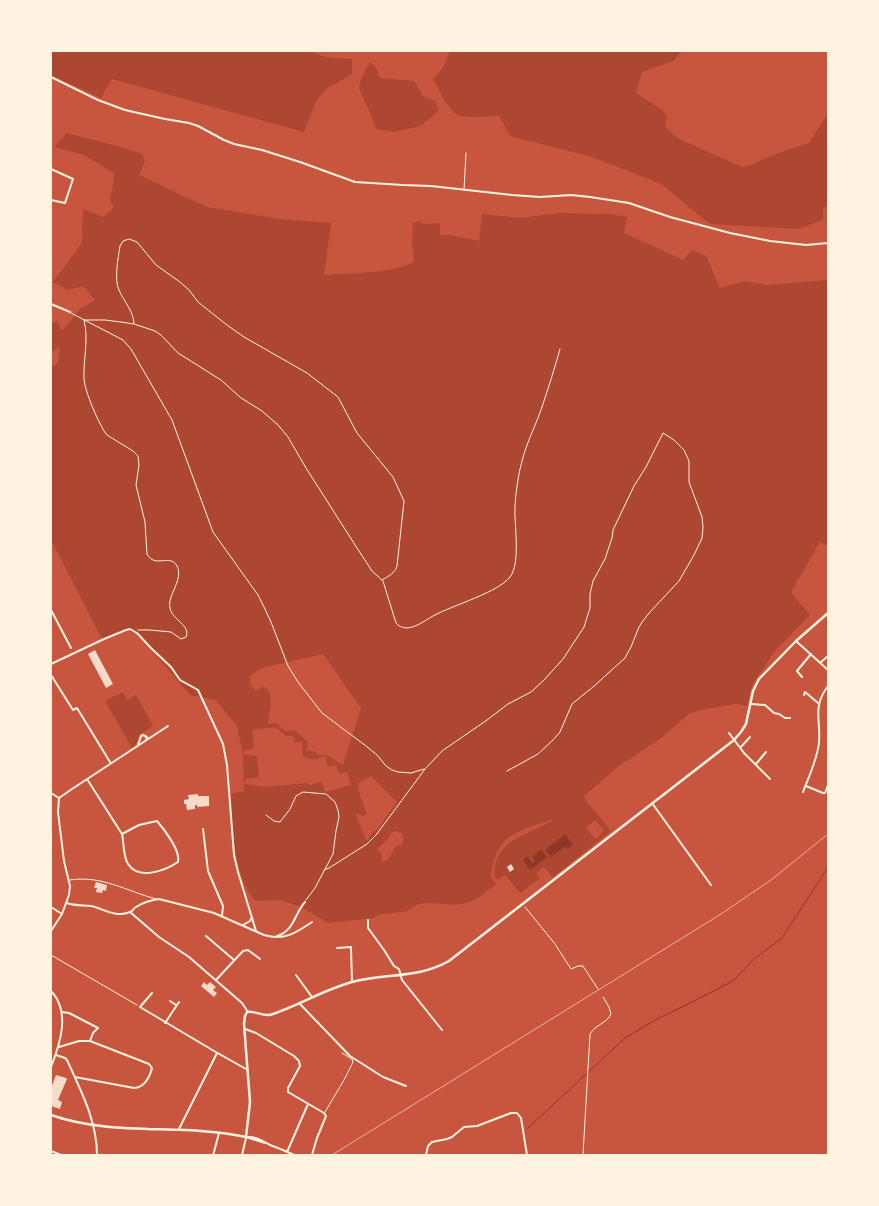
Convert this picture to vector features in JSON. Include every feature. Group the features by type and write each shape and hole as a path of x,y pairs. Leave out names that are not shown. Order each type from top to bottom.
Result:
{"street":[{"path":"51,77 98,100 125,110 165,120 189,123 234,144 262,150 356,182 431,186 540,197 571,195 610,200 730,233 799,245 828,243"},
{"path":"51,169 73,179 65,203 51,200"},
{"path":"51,304 70,312"},
{"path":"51,610 71,648"},
{"path":"248,1012 252,1011 270,1015 337,986 367,979 424,972 449,961 734,740 746,724 753,691 759,679 796,641 828,613"},
{"path":"51,664 104,638 130,629 135,631 171,667 180,680 198,690 222,744 227,765 234,855 256,931"},
{"path":"796,641 828,670"},
{"path":"802,677 797,672 810,654"},
{"path":"820,663 828,656"},
{"path":"51,675 73,710 77,708 110,763"},
{"path":"803,792 816,758 819,744 819,704 828,686"},
{"path":"804,695 804,692 819,704"},
{"path":"751,704 765,705 785,718 790,718"},
{"path":"51,931 67,903 70,889 70,880 64,861 58,812 59,798 168,726"},
{"path":"729,733 740,748 770,779"},
{"path":"138,745 141,736 145,735 147,737 146,740"},
{"path":"740,748 750,737"},
{"path":"755,764 766,752"},
{"path":"87,779 122,834 128,864 132,869 140,873 150,873 178,862 179,855 164,828 157,821 139,825 122,834"},
{"path":"806,786 823,793 825,793 828,786"},
{"path":"51,793 59,798"},
{"path":"652,803 711,885"},
{"path":"203,829 208,872 223,904 222,916"},
{"path":"67,903 122,914 130,912 152,900 159,899 214,913 267,936 289,936 312,922"},
{"path":"277,936 289,929 300,907 305,902"},
{"path":"51,908 62,914"},
{"path":"130,912 159,937 189,957 242,1003 248,1012"},
{"path":"243,925 250,921 252,916"},
{"path":"368,920 368,928 394,966 399,969 402,980 442,1030"},
{"path":"206,936 234,960"},
{"path":"337,948 351,947 352,982"},
{"path":"216,980 245,950 248,950 260,959"},
{"path":"296,975 312,997"},
{"path":"51,990 59,1001 62,1012 59,1047 51,1067"},
{"path":"152,993 140,1007 248,1070"},
{"path":"170,1001 176,1005"},
{"path":"165,1022 179,1002"},
{"path":"299,1002 350,1056 383,1077 406,1086"},
{"path":"62,1012 69,1013 98,1028 93,1033 90,1041"},
{"path":"242,1155 250,1102 245,1029 245,1016 248,1012"},
{"path":"245,1029 256,1033 297,1059 300,1064 287,1090 290,1094 324,1113 326,1116 312,1155"},
{"path":"59,1047 79,1041 90,1041 149,1064 152,1068 144,1085 140,1088 75,1077"},
{"path":"179,1130 217,1053"},
{"path":"56,1055 66,1059 89,1110 96,1134 97,1155"},
{"path":"287,1152 308,1104"},
{"path":"426,1155 428,1146 433,1141 449,1139 464,1127 477,1126 514,1112 521,1118 527,1155"},
{"path":"51,1114 92,1125 219,1132 254,1137 294,1155"},
{"path":"213,1155 219,1132"},
{"path":"51,1151 61,1155"}],"lane":[{"path":"464,190 466,154"},
{"path":"70,880 84,878 106,882 159,899"},
{"path":"324,1113 353,1062 352,1059 342,1054"}],"path":[{"path":"134,324 132,313 119,290 117,280 120,246 123,241 129,239 137,242 156,265 190,290 198,302 227,325 307,373 338,397 357,433 390,472 404,501 398,566 395,571 382,580"},
{"path":"70,312 123,340 131,349 172,420 213,532 258,595 288,666 307,695 322,713 366,746 392,770 411,773 425,769"},
{"path":"84,320 105,320 134,324 158,332 178,352 262,411 278,425 292,442 306,468 360,554 372,571 382,580 396,623 402,628 416,626 441,612 497,588 509,578 514,570 516,561 515,505 520,470 560,350"},
{"path":"84,320 87,346 84,380 86,390 107,435 138,456 139,465 136,485 145,522 147,554 154,561 170,560 177,566 178,575 169,607 185,628 187,635 181,638 171,632 135,631"},
{"path":"324,870 366,844 376,835 425,769 442,751 508,704 530,692 563,659 584,627 590,608 592,581 604,559 614,530 634,486 663,433 684,450 690,461 689,482 702,517 703,527 702,538 694,556 680,581 642,622 624,658 572,704 560,732 538,754 507,771"},
{"path":"266,815 274,822 280,822 290,809 296,796 303,792 320,793 329,796 337,806 339,814 334,851 315,888 305,902"},
{"path":"523,904 555,944 571,969 583,966 598,988"},
{"path":"51,955 140,1007"},
{"path":"583,1155 590,1032 609,1018 611,1014 603,997"}],"shaded area":[{"path":"51,51 311,51 326,57 352,59 352,74 326,89 315,103 304,132 112,79 101,98 51,75"},
{"path":"449,51 682,51 673,61 642,72 636,93 661,109 667,116 665,127 679,139 742,167 809,143 828,113 828,206 823,208 823,220 799,229 710,224 661,184 592,157 510,136 499,116 472,117 458,115 447,104 433,79 446,63"},
{"path":"370,62 377,69 380,78 414,81 423,96 435,101 439,110 421,126 394,132 377,129 359,88 361,78"},
{"path":"67,133 124,148 142,154 145,161 139,175 207,207 280,219 331,223 324,275 382,271 414,262 412,244 413,223 419,221 423,224 440,223 440,235 450,235 479,241 482,214 520,218 559,213 611,214 627,217 624,233 683,260 692,250 706,256 720,288 745,281 766,285 828,280 828,546 820,542 791,592 810,615 775,651 752,685 747,706 735,704 689,714 660,739 616,768 583,797 611,831 553,877 544,867 536,873 540,878 520,893 505,875 498,880 494,875 500,853 515,839 554,819 526,828 506,839 493,865 491,877 496,884 470,902 451,905 421,904 414,906 408,911 377,915 374,918 328,923 301,907 280,900 255,901 245,886 239,870 234,838 231,794 244,791 243,755 237,726 216,700 190,695 137,633 128,629 102,639 51,540 51,367 58,363 60,347 51,352 51,324 57,321 62,331 80,309 95,300 83,286 68,290 53,282 82,243 83,209 103,217 114,208 110,200 115,174 84,155 54,147","holes":["323,654 361,708 343,765 327,755 318,755 316,752 306,750 308,742 294,730 285,731 277,723 268,724 271,695 264,686 256,691 250,683 251,675 262,668","275,727 286,736 293,736 294,742 302,742 303,757 317,759 325,756 328,767 336,765 339,774 347,772 351,785 325,792 322,781 311,785 306,783 266,787 245,784 245,779 259,777 257,756 244,754 244,751 254,748 252,730","371,776 397,802 379,828 372,833 367,841 355,813 364,816 367,814 360,796 358,783","595,820 604,831 595,839 586,827","396,831 402,834 403,841 400,846 398,845 393,849 394,851 388,860 382,862 381,852 378,852 377,849 387,840 392,832","564,835 550,857 545,850","528,856 532,863 535,861 532,857 546,856 530,869"]},
{"path":"123,692 127,700 136,695 153,726 139,735 137,742 132,748 105,701"},
{"path":"565,834 573,845 568,849 566,846 549,858 550,856 545,850"},
{"path":"541,849 547,857 530,870 523,860 528,856 532,863 535,861 532,857"}],"building":[{"path":"95,650 113,684 106,688 88,654"},
{"path":"198,794 198,796 209,796 209,806 197,807 195,805 195,809 187,810 184,800 189,799 188,795"},
{"path":"511,864 514,869 510,872 507,867"},
{"path":"96,882 107,885 106,891 103,890 102,893 96,892 97,888 94,888"},
{"path":"204,982 207,985 210,982 216,987 213,990 217,993 214,997 201,986"},
{"path":"56,1075 67,1079 58,1100 62,1102 60,1109 51,1106 51,1088"}],"waterway":[{"path":"528,1128 625,1038 657,1019 733,981 753,960 782,938 828,867"}],"railway":[{"path":"332,1155 721,914 771,880 828,834"}]}
